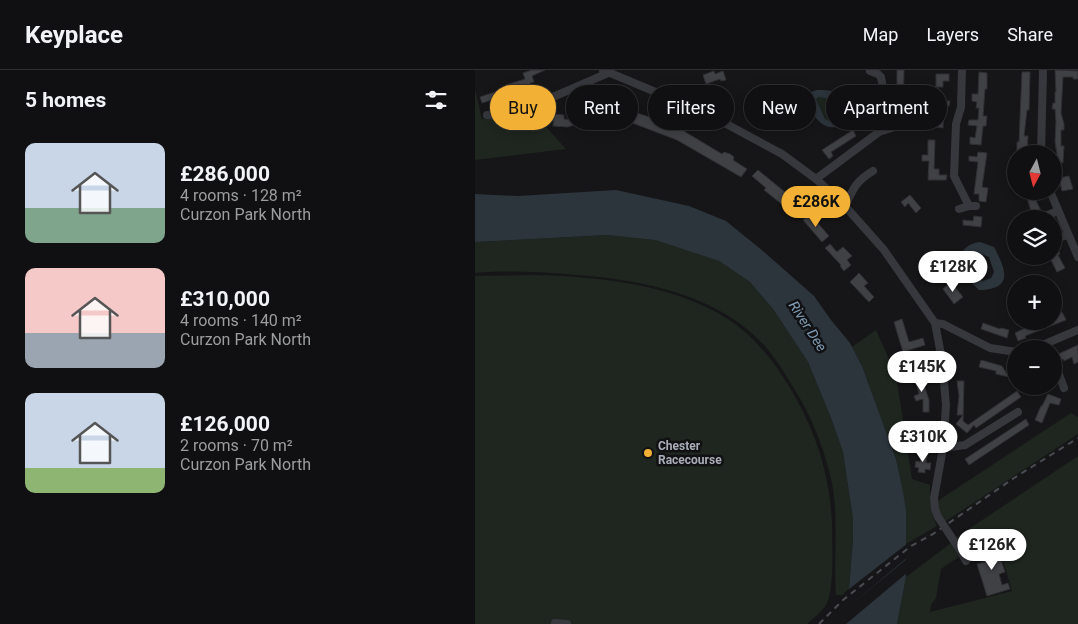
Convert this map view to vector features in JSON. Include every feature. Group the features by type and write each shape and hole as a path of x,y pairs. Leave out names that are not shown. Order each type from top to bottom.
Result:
{"street":[{"path":"623,79 627,70"},
{"path":"959,209 972,206 954,176 956,124 961,107 962,70"},
{"path":"1041,145 1043,70"},
{"path":"487,115 501,116 530,106 605,71 706,113 740,130 782,154 816,180 845,206 885,250 935,323 942,360 947,405 943,448 934,498 935,509 938,517 966,560"},
{"path":"871,71 881,77 886,105 886,116 879,132"},
{"path":"816,180 879,132 885,130"},
{"path":"845,206 854,185 873,171"},
{"path":"1062,220 1078,256"},
{"path":"1062,237 1069,235"},
{"path":"935,323 943,324 990,348 1007,351"},
{"path":"1059,340 1078,330"},
{"path":"1062,382 1064,388"},
{"path":"943,448 965,445 1018,412"},
{"path":"555,623 567,624"}],"shaded area":[{"path":"475,89 482,119 490,119 490,130 549,130 566,149 475,160"},
{"path":"819,97 826,98 826,119 825,119 816,99"},
{"path":"608,235 655,240 719,261 750,282 773,309 808,362 843,452 853,519 849,589 844,595 836,595 835,504 830,474 819,440 805,407 780,366 765,346 746,329 725,314 703,302 653,286 602,277 539,272 475,273 475,242"},
{"name":"Chester Racecourse","path":"532,275 612,281 666,292 692,301 716,312 738,326 756,342 771,360 791,390 811,429 822,459 829,491 832,523 831,588 826,605 807,624 475,624 475,276"},
{"path":"876,330 896,375 912,479 930,485 930,501 937,526 906,544 906,510 896,459 862,366 852,347"},
{"path":"1071,413 1078,417 1078,434 943,523 936,502"},
{"path":"1078,456 1078,624 897,624 906,577 951,543 960,556 941,569 936,598 931,605 930,612 1012,591 995,533 966,553 954,539"}],"water":[{"path":"817,90 826,90 826,98 819,97 816,99"},
{"path":"816,99 826,119 826,125 816,118"},
{"name":"River Dee","path":"616,190 689,206 726,221 814,296 850,343 862,366 896,459 903,492 906,510 906,577 897,624 841,624 841,612 849,589 853,539 853,519 843,452 808,362 773,309 750,282 719,261 655,240 607,235 475,242 475,194 518,196"},
{"path":"980,242 994,247 1004,270 1004,277 998,286 979,290 968,277 961,263 961,256 970,245","holes":["979,253 989,257 994,272 991,278 983,281 977,278 970,269 971,257"]}],"pier":[{"path":"908,543 908,557 848,607 908,558 908,572 846,624 838,624 838,612 844,593"}],"building":[{"path":"532,70 545,70 532,76 534,82 530,83 531,85 506,85 525,79 523,73"},
{"path":"897,70 904,70 904,85 897,85"},
{"path":"1055,70 1078,71 1078,79 1063,77 1061,113 1064,130 1061,130 1061,145 1056,145 1055,142 1055,109 1052,109 1053,103 1055,103"},
{"path":"714,71 715,74 723,71 726,80 721,81 720,79 706,84 703,75"},
{"path":"979,72 987,73 983,116 987,116 986,126 983,126 981,145 970,144 970,137 975,138 977,126 968,125 969,120 978,120 979,108 976,108 977,102 972,101 972,94 978,94"},
{"path":"1022,72 1030,72 1029,110 1027,110 1024,136 1028,136 1028,145 1017,145 1017,142 1019,142"},
{"path":"936,74 949,74 949,81 943,81 943,85 936,85"},
{"path":"490,94 490,101 482,103 480,97"},
{"path":"638,113 648,116 648,129 638,125"},
{"path":"556,114 564,115 564,119 566,119 566,127 556,126"},
{"path":"651,130 682,130 722,154 724,152 730,154 734,157 733,160 747,169 741,177 677,140"},
{"path":"853,130 856,136 831,152 833,156 829,159 822,150"},
{"path":"928,140 935,140 934,169 939,169 939,175 947,175 946,180 928,180 929,161 922,161 922,155 928,155"},
{"path":"978,152 987,153 982,187 988,188 986,202 979,201 979,194 974,194 978,162 969,161 969,156 977,157"},
{"path":"758,170 791,197 784,206 764,190 766,188 752,176"},
{"path":"1069,176 1073,189 1063,191 1063,177"},
{"path":"910,195 921,208 916,213 908,203 905,207 901,202"},
{"path":"1028,200 1036,200 1041,210 1031,210"},
{"path":"810,214 829,236 822,242 803,220"},
{"path":"974,216 982,217 981,227 963,225 963,220 973,221"},
{"path":"830,244 837,252 843,247 852,256 847,260 851,265 844,271 841,265 825,248"},
{"path":"1062,262 1065,268 1057,272 1054,265 1062,265"},
{"path":"859,273 868,283 864,286 874,297 869,302 850,282"},
{"path":"951,282 963,297 954,304 943,289"},
{"path":"1062,312 1066,320 1062,322"},
{"path":"902,319 909,342 923,338 925,345 903,352 894,322"},
{"path":"983,323 1009,330 1007,338 981,329"},
{"path":"1021,330 1040,330 1025,336 1026,338 1021,340 1018,340 1015,333"},
{"path":"1078,345 1078,362 1074,364 1072,357 1064,361 1062,359 1062,352"},
{"path":"981,360 1002,366 1007,377 996,374 996,371 979,367"},
{"path":"920,373 929,400 929,412 923,412 923,399 916,401 914,396 919,394 914,375"},
{"path":"957,381 964,381 963,421 968,425 1011,395 1020,395 1021,397 976,428 974,425 967,433 956,424 963,415 957,415 959,396"},
{"path":"1048,395 1061,399 1059,405 1050,403 1042,423 1035,420"},
{"path":"1026,419 1029,425 969,465 965,459"},
{"path":"923,449 928,450 926,463 931,463 930,470 925,469 925,473 918,472 919,468 915,467 916,461 920,462"},
{"path":"996,544 1005,572 999,574 1002,585 1008,583 1010,589 987,596 977,564 984,562 980,548"}],"railway":[{"path":"819,624 843,600 911,546 933,534 1014,478 1078,438"}],"place":[{"name":"Chester Racecourse","path":"648,453"}]}
